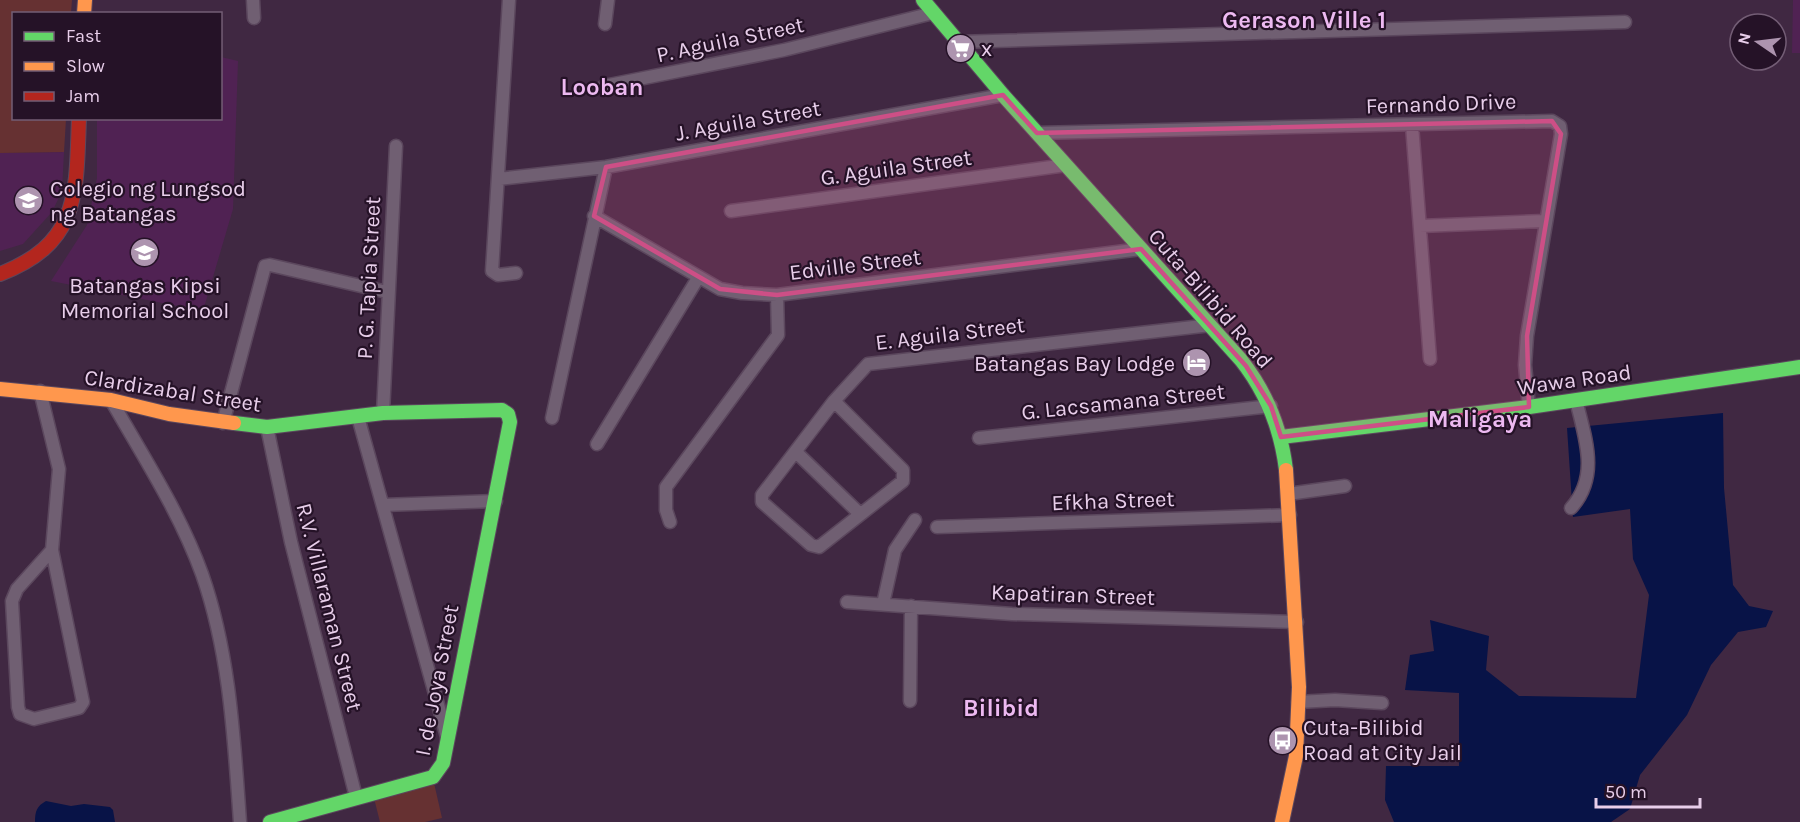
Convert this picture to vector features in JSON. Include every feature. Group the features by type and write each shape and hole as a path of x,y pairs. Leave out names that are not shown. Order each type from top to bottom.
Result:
{"street":[{"path":"253,0 254,18"},
{"path":"508,0 492,270 498,275 516,273"},
{"path":"605,24 608,0"},
{"name":"Cuta-Bilibid Road","path":"923,0 1037,133 1211,325 1260,385 1271,406 1281,437 1288,494 1297,622 1298,702 1288,804 1282,822"},
{"name":"P. Aguila Street","path":"604,86 784,50 933,13"},
{"path":"958,42 1625,22"},
{"name":"J. Aguila Street","path":"498,179 606,167 1004,95"},
{"path":"0,274 33,260 69,217 76,182 79,120"},
{"name":"Fernando Drive","path":"1037,133 1552,121 1560,126 1561,134 1544,221 1527,336 1525,365 1529,407"},
{"path":"1413,125 1431,358"},
{"name":"P. G. Tapia Street","path":"383,413 387,292 396,146"},
{"name":"G. Aguila Street","path":"731,211 1066,165"},
{"path":"552,418 606,167"},
{"name":"Edville Street","path":"594,216 698,278 720,289 742,293 777,295 1141,249"},
{"path":"1420,226 1544,221"},
{"path":"223,423 265,266 270,265 387,292"},
{"path":"597,444 698,278"},
{"path":"670,522 666,510 666,487 778,335 777,295"},
{"name":"E. Aguila Street","path":"860,513 819,547 815,547 762,502 762,495 797,453 834,400 863,368 873,362 1211,325"},
{"name":"Wawa Road","path":"1281,437 1529,407 1800,367"},
{"name":"Clardizabal Street","path":"0,389 40,391 111,400 169,414 223,423 267,427 383,413 502,410 508,414 510,422"},
{"path":"40,391 59,469 52,550 83,702 79,708 34,719 20,714 18,707 12,601 17,589 52,550"},
{"path":"111,400 176,518 202,576 222,647 228,681 240,822"},
{"path":"797,453 860,513 903,481 903,470 834,400"},
{"path":"1571,508 1582,496 1589,474 1589,450 1576,400"},
{"name":"G. Lacsamana Street","path":"979,438 1271,406"},
{"path":"358,417 447,740"},
{"name":"I. de Joya Street","path":"270,822 320,816 356,797 433,777 443,763 510,422"},
{"name":"R.V. Villaraman Street","path":"267,427 294,554 356,797"},
{"path":"1288,494 1345,486"},
{"path":"383,505 496,501"},
{"name":"Efkha Street","path":"938,527 1290,514"},
{"path":"883,604 896,550 915,520"},
{"name":"Kapatiran Street","path":"847,602 1012,614 1297,622"},
{"path":"910,701 911,606"},
{"path":"1298,702 1335,700 1382,703"}],"highlighted area":[{"path":"1003,95 1037,133 1552,121 1561,134 1527,336 1529,407 1281,437 1271,406 1246,366 1141,249 777,295 720,289 594,216 606,167"}],"shaded area":[{"path":"0,0 72,0 71,12 12,12 12,120 66,120 64,152 0,153"},
{"path":"1793,0 1800,0 1800,53 1792,53"},
{"path":"222,57 238,61 233,209 203,311 51,281 87,225 97,178 97,120 222,120"},
{"name":"Colegio ng Lungsod ng Batangas","path":"64,152 62,191 52,212 23,244 0,251 0,153"},
{"path":"1723,413 1724,488 1733,585 1749,606 1773,611 1766,627 1738,632 1711,665 1687,715 1640,775 1630,809 1611,822 1394,822 1385,800 1386,766 1459,766 1459,693 1405,690 1410,655 1434,651 1430,620 1489,636 1486,670 1519,696 1636,698 1649,595 1633,559 1630,509 1573,517 1567,428"},
{"path":"434,783 442,818 425,822 380,822 374,798"},
{"path":"46,801 71,806 84,804 110,807 113,810 115,822 35,822 37,809"}],"traffic: fast":[{"path":"923,0 1003,95 1241,360 1258,385 1271,412 1281,440 1286,470"},
{"path":"1281,437 1529,407 1800,367"},
{"path":"234,423 267,427 383,413 502,410 508,414 510,422 443,763 433,777 270,822"}],"traffic: slow":[{"path":"84,12 85,0"},
{"path":"0,389 111,400 169,414 234,423"},
{"path":"1282,822 1296,756 1299,687 1286,470"}],"traffic: jam":[{"path":"0,274 26,262 46,247 59,231 74,193 79,120"}],"place":[{"name":"x","path":"960,48"},
{"name":"Colegio ng Lungsod ng Batangas","path":"29,201"},
{"name":"Batangas Kipsi Memorial School","path":"145,253"},
{"name":"Batangas Bay Lodge","path":"1196,363"},
{"name":"Cuta-Bilibid Road at City Jail","path":"1282,740"}],"district":[{"name":"Gerason Ville 1","path":"1304,20"},
{"name":"Looban","path":"602,87"},
{"name":"Maligaya","path":"1480,419"},
{"name":"Bilibid","path":"1001,708"}]}
